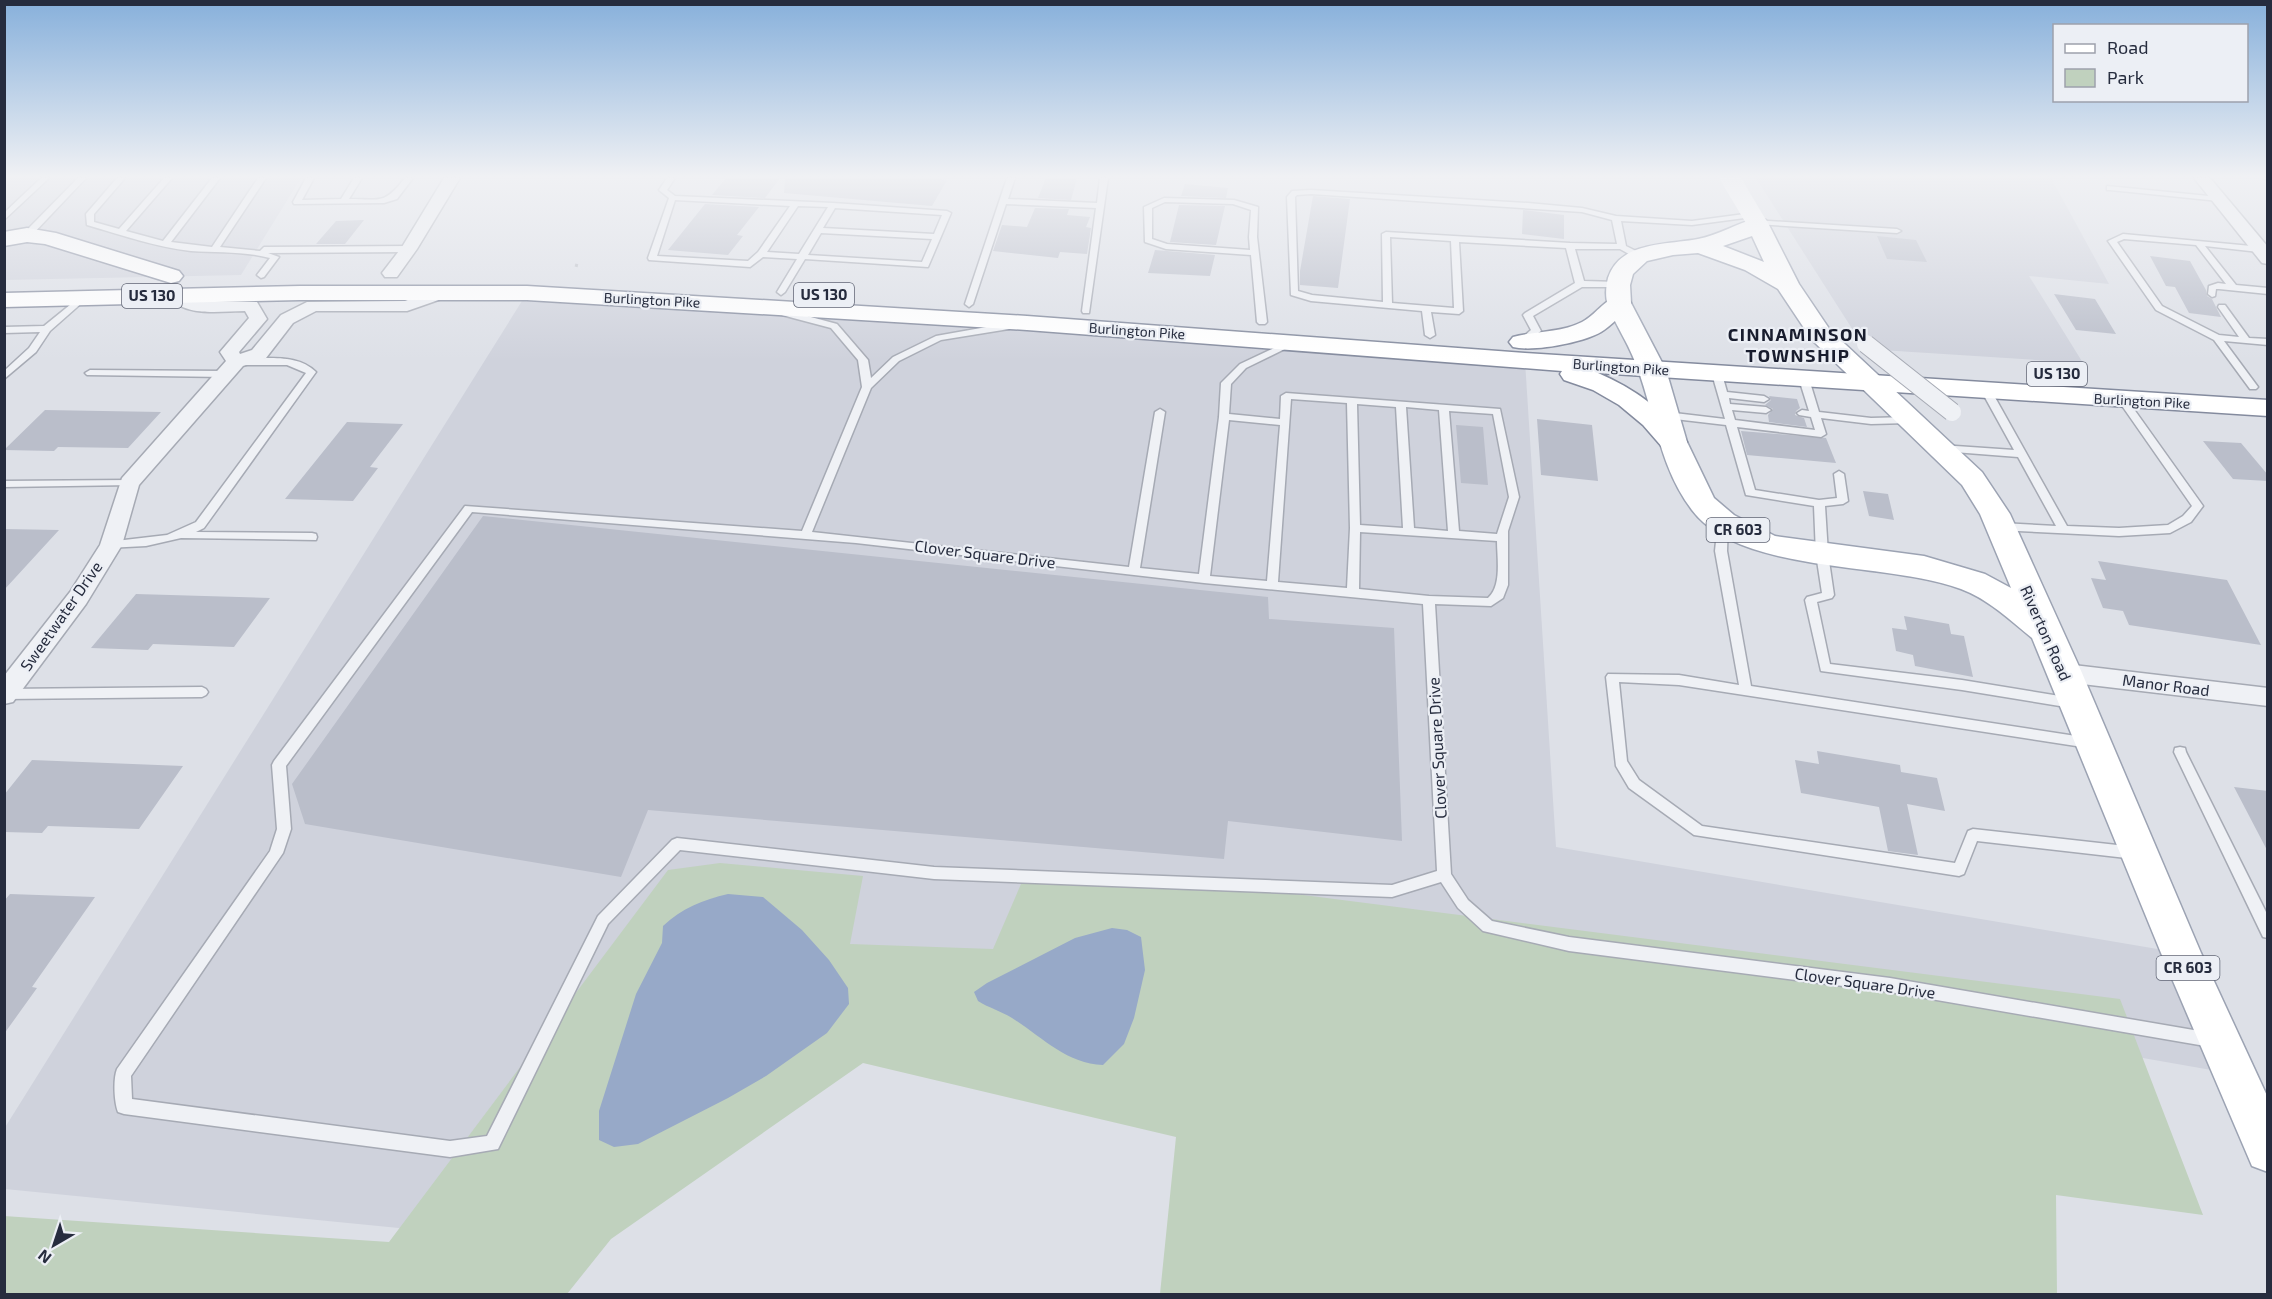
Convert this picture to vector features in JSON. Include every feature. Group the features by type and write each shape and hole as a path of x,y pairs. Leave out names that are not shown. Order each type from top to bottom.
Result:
{"main road":[{"path":"44,239 65,243 173,286"},
{"path":"1523,351 1592,327 1618,294 1622,272 1630,252 1700,246 1724,239"},
{"name":"Riverton Road","path":"1764,239 1787,284 1821,335 1856,352 1874,384 1972,479 1995,514 2268,1150"},
{"path":"1700,246 1754,265 1787,284"},
{"name":"Burlington Pike","path":"4,300 81,299 261,275 391,273 614,282 1262,322 1430,335 1523,351"},
{"name":"Burlington Pike","path":"4,280 527,293 1027,323 1292,343 1523,351 1648,359 1856,352 2263,394"},
{"name":"CR 603","path":"1618,294 1648,359 1669,429 1691,485 1703,505 1723,522 1768,545 1924,567 1974,582 2007,600 2045,631"},
{"path":"1523,351 1615,390 1669,429"},
{"name":"Burlington Pike","path":"1648,359 1720,384 1807,400 1874,384 2123,400 2263,394"},
{"path":"1924,567 1990,565 2014,560"}],"street":[{"path":"391,273 415,239"},
{"path":"2251,239 2263,254"},
{"path":"173,286 192,306 251,306 258,318 229,352 230,368"},
{"name":"Sweetwater Drive","path":"5,694 78,598 111,545 129,483 230,368 259,354 287,319 313,306 407,306 444,292"},
{"path":"1856,352 1952,412"},
{"name":"Manor Road","path":"2071,688 2268,698"}],"lane":[{"path":"145,239 165,244 215,249 409,249"},
{"path":"165,244 169,239"},
{"path":"215,249 222,239"},
{"path":"659,239 652,258 750,264 761,254 771,239"},
{"path":"781,292 813,239"},
{"path":"761,254 925,265 937,239"},
{"path":"969,304 991,239"},
{"path":"1086,311 1096,239"},
{"path":"1148,239 1166,246 1254,253"},
{"path":"1252,239 1262,322"},
{"path":"1292,239 1294,293 1311,298 1460,311 1455,239"},
{"path":"1386,239 1388,305"},
{"path":"1464,239 1630,252 1624,239"},
{"path":"2117,239 2112,241 2160,308 2217,338 2268,342"},
{"path":"2151,239 2198,243 2263,254"},
{"path":"2198,243 2233,287"},
{"path":"1570,246 1580,284"},
{"path":"255,250 275,257 261,275"},
{"path":"1523,351 1536,331 1528,315 1580,284 1618,294"},
{"path":"2212,294 2212,288 2233,287 2268,291"},
{"path":"4,376 33,350 46,329 81,299"},
{"path":"757,306 834,326 863,360 867,387"},
{"path":"2222,307 2247,341"},
{"path":"1426,309 1430,335"},
{"path":"805,536 867,387 896,359 939,338 1027,323"},
{"path":"4,330 46,329"},
{"path":"2217,338 2263,394"},
{"path":"1204,579 1224,417 1226,383 1243,366 1292,343"},
{"path":"90,372 230,368 293,363 305,366 311,372 200,525 184,535 168,540 111,545"},
{"path":"1720,384 1764,399"},
{"path":"1720,384 1750,493 1820,503 1843,501 1839,474"},
{"path":"1987,392 2063,530"},
{"path":"1272,586 1286,396 1497,411 1514,497 1503,531 1502,585 1499,595 1491,602 1428,600"},
{"path":"1669,429 1730,425 1821,434 1807,400"},
{"path":"1802,413 1807,400"},
{"path":"1807,400 1871,422 1911,420"},
{"path":"2000,527 2119,532 2170,529 2187,519 2198,506 2123,400"},
{"path":"1352,401 1355,528 1353,593"},
{"path":"1401,405 1408,531"},
{"path":"1725,406 1766,410"},
{"path":"1444,408 1454,533"},
{"path":"1134,571 1160,412"},
{"path":"1224,417 1285,422"},
{"path":"1941,448 2023,454"},
{"path":"4,484 129,483"},
{"path":"1820,503 1822,554 1827,595 1811,600 1825,668 1962,686 2071,688"},
{"name":"Clover Square Drive","path":"1444,875 1392,891 934,873 677,844 603,920 492,1143 450,1149 124,1106 123,1074 276,853 284,829 279,765 469,508 856,539 1204,579 1428,600 1444,875 1463,904 1488,926 1569,944 1890,985 2220,1041"},
{"path":"1723,522 1721,551 1746,690"},
{"path":"1355,528 1503,538"},
{"path":"184,535 312,537"},
{"path":"2094,744 1679,680 1612,677 1621,762 1634,784 1699,831 1959,870 1973,835 2140,853"},
{"path":"5,694 202,692"},
{"path":"2180,752 2268,932"}],"path":[{"path":"575,265 579,266"}],"shaded area":[{"path":"5,239 264,239 241,275 5,280"},
{"path":"1795,239 2084,239 2109,284 2029,276 2083,363 1865,349"},
{"path":"527,293 1525,361 1556,847 2181,953 2234,1074 1562,956 1155,906 480,1236 5,1189 4,1129"}],"green space":[{"path":"720,863 863,876 850,944 993,949 1024,877 1193,881 2120,999 2203,1215 2056,1195 2057,1294 1160,1294 1176,1137 863,1063 611,1239 567,1294 5,1294 4,1216 389,1242 668,870"}],"water":[{"path":"728,894 763,897 802,930 829,960 848,988 849,1004 827,1033 766,1076 728,1098 638,1144 614,1147 599,1140 599,1111 636,994 662,943 663,926 693,906"},
{"path":"1112,928 1127,930 1141,937 1145,970 1134,1018 1124,1044 1103,1065 1077,1060 1055,1048 1012,1018 978,1001 974,992 987,983 1075,938"}],"building":[{"path":"321,239 349,239 345,244 316,244"},
{"path":"677,239 741,239 728,255 668,250"},
{"path":"997,239 1089,239 1087,254 1060,252 1058,258 993,251"},
{"path":"1171,239 1217,239 1216,245 1170,242"},
{"path":"1306,239 1345,239 1338,288 1300,285"},
{"path":"1878,239 1916,240 1927,262 1887,259"},
{"path":"1155,250 1215,255 1210,276 1148,273"},
{"path":"2150,256 2190,261 2207,296 2212,299 2221,317 2189,313 2175,287 2166,286"},
{"path":"2054,294 2095,299 2116,334 2076,330"},
{"path":"1769,396 1797,399 1800,408 1795,415 1804,418 1807,427 1769,422 1768,415 1773,409 1765,405 1771,400"},
{"path":"45,410 161,412 128,448 58,447 54,451 4,450"},
{"path":"1537,419 1592,425 1598,481 1541,475"},
{"path":"347,422 403,424 370,467 378,468 353,501 285,499"},
{"path":"1456,425 1483,427 1488,485 1461,483"},
{"path":"1741,431 1826,438 1836,463 1747,455"},
{"path":"2203,441 2241,443 2268,475 2268,481 2233,479"},
{"path":"1863,491 1888,494 1894,520 1869,516"},
{"path":"483,516 1268,597 1269,619 1394,628 1402,841 1228,821 1224,859 648,810 621,877 305,824 292,784"},
{"path":"4,529 59,530 4,590"},
{"path":"2098,561 2227,580 2261,645 2129,625 2123,611 2103,608 2091,578 2106,580"},
{"path":"136,594 270,598 234,647 153,644 148,650 91,648"},
{"path":"1904,616 1949,624 1951,634 1964,636 1973,677 1915,666 1913,655 1896,651 1892,628 1907,630"},
{"path":"1817,751 1900,765 1901,772 1937,778 1945,811 1907,804 1918,855 1888,851 1879,807 1801,793 1795,760 1819,764"},
{"path":"32,760 183,766 139,829 48,826 42,833 4,832 4,795"},
{"path":"2234,787 2268,791 2268,852"},
{"path":"10,894 95,897 32,987 37,988 4,1034 4,901"}],"district":[{"name":"CINNAMINSON TOWNSHIP","path":"1798,345"}]}
